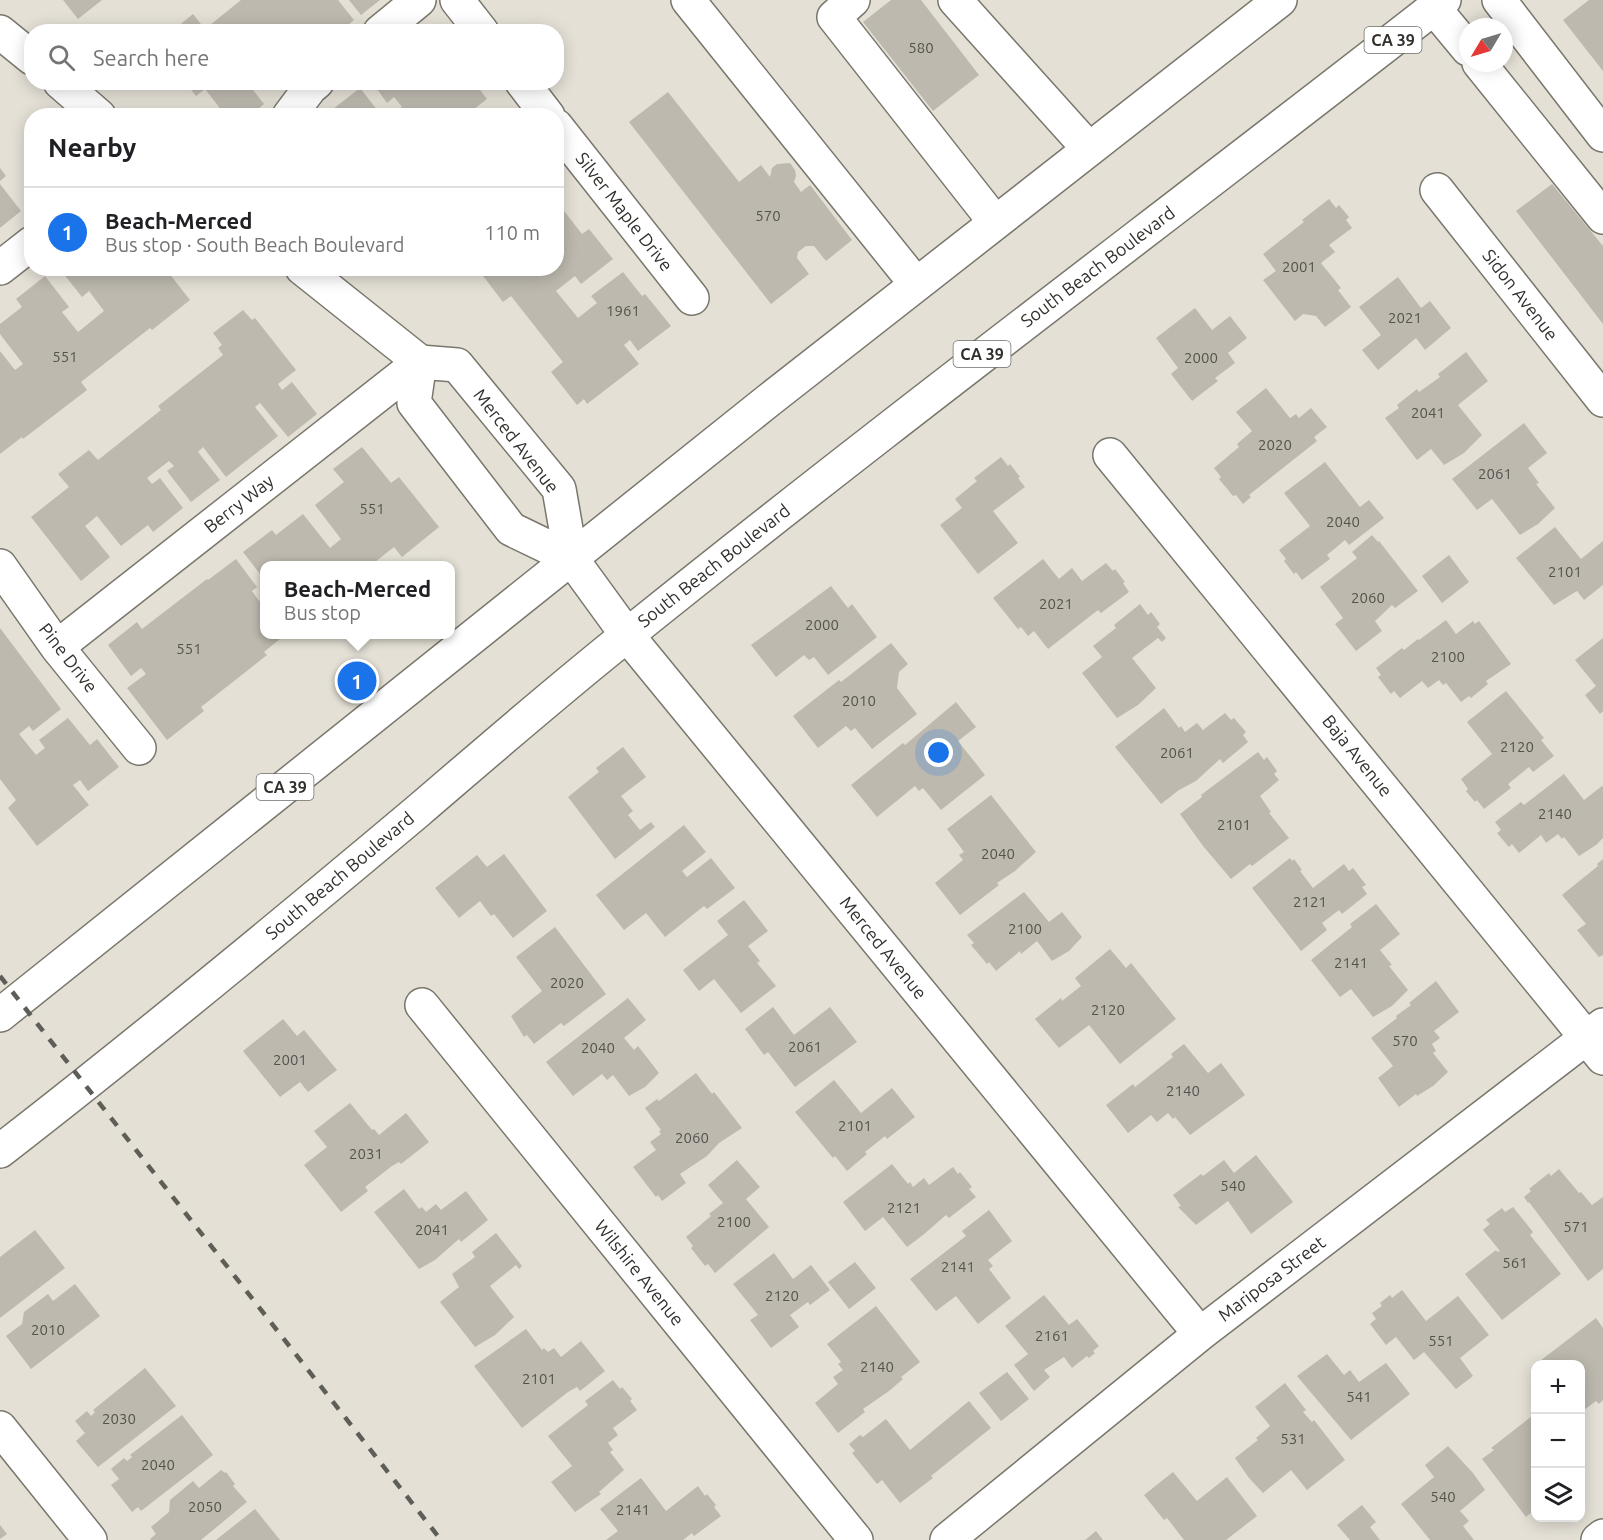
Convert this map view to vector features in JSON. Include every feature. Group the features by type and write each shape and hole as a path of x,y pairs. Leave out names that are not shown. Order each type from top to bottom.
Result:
{"street":[{"path":"390,24 419,0"},
{"path":"457,0 476,24"},
{"path":"688,0 916,284"},
{"path":"853,0 834,17 995,222"},
{"path":"955,0 1089,149"},
{"name":"CA 39","path":"0,1015 916,284 1280,0"},
{"path":"1499,0 1603,135"},
{"path":"1439,4 1459,36"},
{"name":"South Beach Boulevard","path":"0,1151 86,1085 287,921 627,634 964,369 1439,4"},
{"path":"0,32 24,52"},
{"path":"1486,72 1603,217"},
{"path":"69,90 90,108"},
{"path":"296,108 309,90"},
{"path":"528,90 542,108"},
{"name":"Silver Maple Drive","path":"564,136 692,298"},
{"name":"Sidon Avenue","path":"1437,190 1603,400"},
{"path":"0,268 24,249"},
{"path":"312,276 420,362"},
{"name":"Merced Avenue","path":"571,558 511,529 414,403 420,362 457,365 559,489 571,558 627,634 1200,1334"},
{"name":"Berry Way","path":"57,647 420,362"},
{"name":"Baja Avenue","path":"1110,455 1598,1040"},
{"name":"Pine Drive","path":"0,566 57,647 139,748"},
{"name":"Wilshire Avenue","path":"422,1005 856,1540"},
{"name":"Mariposa Street","path":"947,1540 1200,1334 1598,1040"},
{"path":"0,1428 90,1540"},
{"path":"1598,1540 1603,1536"}],"building":[{"path":"63,0 102,0 78,19"},
{"path":"241,0 338,0 354,20 349,24 211,24"},
{"path":"349,0 380,0 361,15"},
{"path":"891,0 921,0 979,75 933,111 863,22"},
{"path":"1589,0 1603,0 1603,71 1563,20"},
{"path":"193,14 201,24 181,24"},
{"path":"191,90 204,90 196,96"},
{"path":"206,90 253,90 264,104 259,108 220,108"},
{"path":"357,90 362,90 376,108 334,108"},
{"path":"378,90 480,90 487,99 475,108 401,108 394,97 387,103"},
{"path":"668,92 739,182 761,165 770,177 772,168 777,164 790,163 795,170 794,182 801,192 810,185 852,240 826,261 814,246 806,246 798,252 797,258 809,274 771,304 629,122"},
{"path":"0,168 6,176 0,181"},
{"path":"0,184 21,211 0,228"},
{"path":"1552,184 1603,246 1603,324 1516,211"},
{"path":"1329,199 1336,208 1339,205 1349,217 1346,220 1352,228 1329,245 1335,252 1321,263 1341,288 1338,290 1351,307 1325,327 1316,316 1303,314 1295,321 1263,280 1276,271 1263,254"},
{"path":"564,211 582,234 589,229 613,259 581,284 575,276 556,291 578,318 597,303 591,296 623,272 642,296 645,294 671,326 638,351 630,340 624,345 639,364 587,404 584,399 577,405 551,372 563,362 511,296 503,302 483,276 564,276"},
{"path":"45,276 69,307 62,312 78,332 104,311 89,291 82,297 65,276 171,276 190,300 81,382 87,390 0,454 0,351 15,370 23,364 0,334 0,324 22,307 16,299"},
{"path":"1398,277 1421,308 1430,301 1451,328 1425,350 1416,338 1378,370 1362,350 1381,335 1359,307"},
{"path":"1195,308 1212,330 1230,316 1247,338 1228,353 1235,363 1215,378 1218,381 1192,401 1171,374 1178,368 1156,338"},
{"path":"243,310 252,320 255,318 296,370 278,384 282,390 292,382 317,414 288,437 260,403 255,407 278,436 226,477 203,447 198,452 220,480 191,502 167,471 174,466 169,461 147,478 152,484 160,478 183,508 153,532 148,525 121,546 97,516 85,526 110,557 81,581 31,517 69,487 58,474 89,450 98,460 161,410 158,406 223,355 218,348 222,345 213,333"},
{"path":"1466,352 1488,381 1458,405 1482,435 1464,453 1444,465 1431,449 1417,460 1385,418 1399,408 1397,405 1417,389 1419,392 1440,377 1438,374"},
{"path":"1266,388 1290,418 1296,414 1299,418 1311,408 1327,427 1314,437 1317,441 1249,495 1251,497 1243,504 1219,479 1221,477 1214,468 1239,447 1237,444 1252,431 1236,412"},
{"path":"1524,423 1547,453 1528,468 1539,483 1536,484 1555,508 1538,524 1520,535 1492,499 1477,510 1452,479"},
{"path":"362,447 391,483 399,477 439,527 402,557 394,547 376,561 260,561 260,574 243,552 272,530 276,535 303,514 330,548 341,539 315,505 344,482 333,469"},
{"path":"1001,457 1008,466 1010,464 1025,487 993,511 1018,543 978,574 940,525 962,508 955,499 977,481 974,478"},
{"path":"1325,462 1360,507 1369,500 1384,518 1349,545 1345,540 1327,555 1330,559 1302,580 1284,561 1286,559 1279,550 1310,526 1284,493"},
{"path":"1555,527 1581,559 1603,541 1603,585 1584,600 1577,591 1554,605 1516,558"},
{"path":"1372,535 1418,591 1395,608 1392,605 1375,621 1382,631 1356,651 1335,624 1343,618 1320,587 1357,558 1352,552"},
{"path":"1449,555 1469,582 1442,603 1422,576"},
{"path":"236,559 257,587 252,591 260,600 260,639 280,639 264,652 267,655 201,707 204,711 167,740 127,688 146,674 141,668 131,676 108,645 137,622 142,629"},
{"path":"1043,559 1059,579 1072,568 1082,581 1106,563 1113,571 1115,569 1129,592 1101,613 1098,610 1048,649 1034,631 1028,636 1021,627 1018,629 993,598"},
{"path":"831,586 848,608 852,604 877,637 828,675 814,657 809,660 804,655 776,677 751,645"},
{"path":"1140,604 1148,615 1151,612 1160,624 1157,627 1166,638 1162,642 1158,638 1132,658 1156,688 1138,705 1117,718 1082,673 1102,657 1093,646 1116,628 1114,625"},
{"path":"1446,620 1456,634 1473,621 1475,624 1479,621 1511,664 1486,681 1488,684 1471,698 1469,696 1461,702 1446,683 1443,685 1439,680 1428,688 1422,681 1400,698 1394,691 1391,694 1378,677 1381,675 1376,668"},
{"path":"0,628 61,709 33,731 29,726 19,734 36,755 45,748 39,740 68,718 90,745 97,739 119,767 88,791 80,780 73,785 89,805 37,846 8,808 16,800 0,779"},
{"path":"1603,638 1603,711 1600,714 1585,695 1596,686 1575,660"},
{"path":"891,643 908,664 899,672 897,688 917,714 872,749 855,728 851,731 846,726 818,748 793,716"},
{"path":"1506,691 1544,738 1541,740 1554,756 1533,772 1529,767 1508,784 1511,788 1484,809 1466,791 1468,789 1461,779 1492,754 1467,722"},
{"path":"956,702 976,727 958,741 985,775 941,810 923,788 919,791 915,786 877,817 851,785 903,743 905,745"},
{"path":"1164,708 1179,728 1181,726 1185,732 1197,723 1203,730 1225,713 1231,720 1234,718 1246,732 1243,735 1248,742 1223,763 1220,759 1196,781 1179,790 1161,804 1115,747"},
{"path":"623,747 646,777 621,796 633,811 628,815 640,830 651,822 655,827 615,859 568,797 599,772 596,768"},
{"path":"1258,752 1264,760 1267,757 1277,771 1274,774 1279,780 1260,796 1271,812 1269,813 1289,838 1231,879 1180,814 1202,797 1201,795"},
{"path":"1564,774 1584,800 1603,787 1603,838 1579,856 1564,837 1562,839 1558,834 1546,843 1541,835 1519,853 1512,844 1509,847 1497,833 1501,830 1495,822 1521,802 1524,805"},
{"path":"991,795 1036,852 960,915 935,883 963,860 959,855 964,852 947,829"},
{"path":"684,825 706,852 682,871 687,877 711,858 735,888 707,909 704,906 665,937 646,913 624,930 596,895"},
{"path":"504,854 547,911 513,938 480,901 459,918 435,888 477,855 487,867"},
{"path":"1290,858 1292,861 1294,859 1313,888 1344,864 1349,871 1353,868 1366,885 1362,887 1367,894 1342,914 1339,910 1322,923 1327,930 1301,951 1252,888"},
{"path":"1603,859 1603,955 1599,957 1577,930 1586,924 1562,895 1598,866 1597,864"},
{"path":"1024,892 1049,922 1062,912 1082,937 1069,951 1052,961 1037,941 1021,954 1020,951 996,971 971,945 974,943 967,935"},
{"path":"744,900 768,931 748,946 760,961 757,963 776,986 741,1013 714,979 699,991 683,970 728,935 717,921"},
{"path":"1376,904 1400,934 1380,950 1392,965 1389,966 1408,990 1392,1006 1373,1017 1351,989 1340,997 1311,960 1352,927 1350,924"},
{"path":"555,927 606,994 564,1026 561,1023 534,1044 527,1035 524,1037 511,1016 542,991 516,957"},
{"path":"1110,949 1126,968 1131,963 1176,1019 1120,1064 1089,1025 1059,1048 1035,1019 1061,998 1062,1001 1081,986 1075,978"},
{"path":"1436,981 1459,1012 1434,1031 1440,1038 1432,1044 1436,1051 1433,1053 1448,1072 1433,1086 1417,1096 1416,1094 1399,1107 1378,1078 1393,1066 1371,1038 1397,1018 1396,1016 1411,1005 1409,1003"},
{"path":"628,998 646,1020 624,1038 634,1050 638,1046 659,1073 645,1087 629,1096 613,1075 607,1080 602,1074 573,1096 546,1062"},
{"path":"773,1007 794,1035 830,1007 857,1042 795,1087 768,1052 764,1055 745,1029"},
{"path":"283,1019 297,1036 304,1030 337,1070 308,1092 300,1082 280,1097 243,1051"},
{"path":"1184,1044 1208,1073 1221,1063 1245,1095 1190,1135 1175,1117 1173,1119 1168,1113 1157,1122 1151,1115 1128,1133 1106,1105 1133,1084 1135,1087 1173,1057 1171,1054"},
{"path":"696,1073 742,1128 680,1174 686,1183 662,1201 658,1195 656,1197 633,1167 656,1150 650,1142 661,1134 659,1131 661,1130 645,1108 657,1099 659,1101"},
{"path":"834,1080 861,1113 892,1088 915,1117 887,1139 885,1136 847,1171 835,1156 833,1158 795,1112"},
{"path":"350,1103 372,1130 374,1129 379,1135 406,1113 429,1142 401,1164 399,1162 392,1166 365,1187 368,1191 341,1212 304,1165 327,1147 314,1131"},
{"path":"1256,1155 1293,1202 1251,1234 1228,1201 1196,1225 1178,1207 1181,1206 1173,1195 1201,1174 1203,1176 1224,1160 1234,1173"},
{"path":"737,1160 760,1187 746,1199 769,1227 715,1273 708,1264 705,1266 691,1248 693,1246 686,1237 723,1203 708,1185"},
{"path":"892,1164 913,1187 924,1178 929,1185 953,1167 972,1187 969,1189 976,1197 949,1218 946,1215 907,1247 883,1217 865,1231 843,1202"},
{"path":"1559,1169 1592,1205 1603,1197 1603,1269 1588,1281 1524,1197 1531,1191 1529,1189 1549,1173 1551,1176"},
{"path":"404,1189 419,1209 422,1207 426,1212 436,1204 441,1210 466,1191 488,1220 461,1242 459,1239 435,1260 419,1269 374,1212"},
{"path":"1513,1207 1533,1232 1530,1235 1561,1274 1502,1320 1465,1274 1496,1250 1500,1251 1483,1230 1490,1224 1486,1220 1502,1208 1505,1212"},
{"path":"989,1210 1012,1241 988,1260 993,1266 989,1269 1011,1298 978,1324 956,1296 936,1311 910,1279 966,1236 962,1231"},
{"path":"35,1230 65,1268 0,1318 0,1257"},
{"path":"496,1233 522,1266 519,1269 516,1265 490,1286 514,1317 495,1335 475,1347 440,1302 459,1287 452,1274 475,1257 472,1252"},
{"path":"774,1253 793,1279 811,1265 830,1290 810,1305 808,1302 790,1315 799,1327 771,1348 750,1320 758,1315 733,1284"},
{"path":"855,1262 876,1288 849,1309 828,1282"},
{"path":"75,1284 100,1316 31,1369 6,1336 22,1324 24,1312 48,1294 53,1301"},
{"path":"1402,1290 1426,1321 1458,1296 1489,1335 1460,1358 1473,1376 1456,1389 1424,1352 1414,1360 1396,1337 1386,1345 1370,1324 1376,1319 1372,1313 1382,1306 1380,1303 1390,1295 1392,1298"},
{"path":"1044,1295 1069,1325 1077,1319 1099,1346 1089,1358 1087,1356 1072,1368 1064,1357 1044,1370 1050,1377 1034,1391 1014,1365 1028,1354 1005,1326"},
{"path":"876,1306 920,1362 838,1433 815,1403 838,1384 833,1377 843,1370 838,1364 841,1362 827,1344"},
{"path":"1596,1318 1603,1328 1603,1400 1599,1404 1596,1401 1585,1409 1585,1360 1541,1360"},
{"path":"526,1329 542,1350 544,1348 548,1352 554,1348 561,1357 581,1341 605,1371 580,1391 577,1387 568,1392 522,1428 474,1366"},
{"path":"1327,1354 1344,1375 1350,1370 1359,1382 1386,1363 1410,1394 1351,1440 1297,1376"},
{"path":"145,1368 176,1406 98,1467 76,1441 85,1433 75,1421 87,1411 91,1416 95,1412 93,1410"},
{"path":"1007,1372 1029,1399 1001,1421 979,1393"},
{"path":"613,1380 632,1399 630,1401 637,1410 613,1428 618,1435 608,1443 613,1450 610,1452 624,1470 599,1492 601,1494 575,1512 551,1482 572,1466 548,1436 588,1405 585,1401"},
{"path":"1285,1383 1306,1410 1303,1412 1312,1422 1314,1420 1345,1460 1307,1490 1291,1470 1263,1493 1235,1458 1258,1440 1256,1438 1270,1426 1255,1407"},
{"path":"969,1401 991,1428 900,1503 882,1480 877,1484 852,1453 855,1451 849,1444 860,1435 863,1437 886,1419 910,1450"},
{"path":"182,1415 213,1455 141,1511 138,1507 132,1512 111,1485 119,1479 111,1469 124,1458 127,1461 132,1457 130,1455"},
{"path":"1531,1417 1531,1513 1526,1517 1482,1459 1494,1450 1491,1448"},
{"path":"1448,1446 1485,1490 1460,1511 1469,1521 1463,1526 1474,1540 1430,1540 1401,1504 1434,1477 1425,1465"},
{"path":"221,1470 226,1472 235,1484 233,1486 247,1502 201,1540 150,1539 156,1534 151,1527 169,1512 170,1500 193,1481 199,1488"},
{"path":"1173,1472 1197,1501 1227,1477 1257,1516 1226,1540 1184,1540 1167,1518 1164,1520 1144,1495"},
{"path":"641,1478 666,1511 698,1486 716,1505 714,1507 721,1516 694,1536 692,1533 683,1540 606,1540 618,1531 600,1509"},
{"path":"1362,1505 1376,1522 1370,1527 1380,1540 1350,1540 1337,1525"},
{"path":"255,1509 280,1540 216,1540"},
{"path":"0,1525 7,1534 0,1539"},
{"path":"1096,1531 1103,1540 1085,1540"}],"railway":[{"path":"0,976 441,1540"}],"place":[{"name":"Beach-Merced","path":"357,681"}]}
